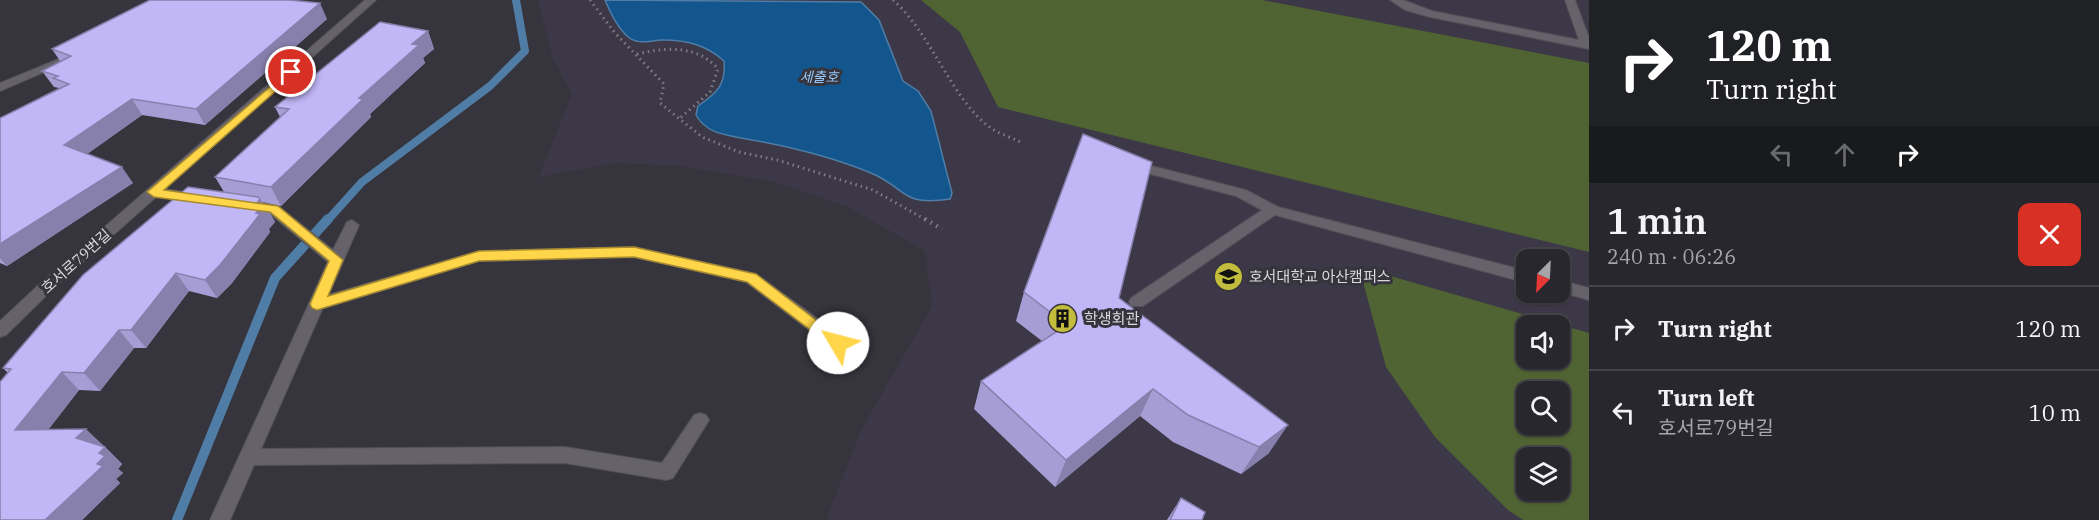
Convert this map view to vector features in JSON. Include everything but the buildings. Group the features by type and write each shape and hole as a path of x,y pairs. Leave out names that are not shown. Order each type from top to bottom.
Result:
{"street":[{"name":"호서로79번길","path":"0,331 51,282 371,0"},
{"path":"1395,0 1409,8 1430,14 1587,46"},
{"path":"1571,3 1587,46"},
{"path":"1571,3 1589,10"},
{"path":"0,87 71,56"},
{"path":"1112,160 1241,193 1273,210 1516,274"},
{"path":"154,192 208,200"},
{"path":"230,203 273,209 332,257"},
{"path":"1137,303 1273,210"},
{"path":"220,520 317,304 332,257 352,225"},
{"path":"317,304 479,256 634,252 751,278 856,356"},
{"path":"1570,289 1589,294"},
{"path":"249,457 565,455 666,472 700,420"}],"path":[{"path":"590,0 615,33 664,84 660,103 702,137 739,152 777,160 873,190 942,229"},
{"path":"893,0 909,14 973,111 991,128 1020,142"},
{"path":"637,54 669,50 694,52 708,57 718,69 717,83 709,95 679,118"}],"shaded area":[{"name":"호서대학교 아산캠퍼스","path":"538,0 1589,0 1589,520 826,520 861,430 932,306 925,251 846,206 772,181 679,166 614,163 539,177 572,94 553,59"}],"green space":[{"path":"921,0 1262,0 1589,63 1589,252 998,107 960,32"},
{"path":"1359,267 1526,315 1516,315 1516,369 1570,369 1570,328 1589,333 1589,520 1523,520 1508,510 1435,437 1386,367"}],"water":[{"name":"세출호","path":"605,0 861,2 879,20 903,81 918,91 931,111 952,193 950,199 934,201 913,198 884,179 842,162 713,131 696,115 698,106 719,88 722,82 724,61 703,47 688,42 663,40 640,42 631,39 617,24"}],"waterway":[{"path":"327,221 362,182 490,86 525,51 516,0"},
{"path":"177,520 275,278 328,219"}],"place":[{"name":"호서대학교 아산캠퍼스","path":"1228,276"},
{"name":"학생회관","path":"1063,318"}],"route":[{"path":"291,72 154,192 273,209 336,260 317,304 479,256 634,252 751,278 838,343"}]}
